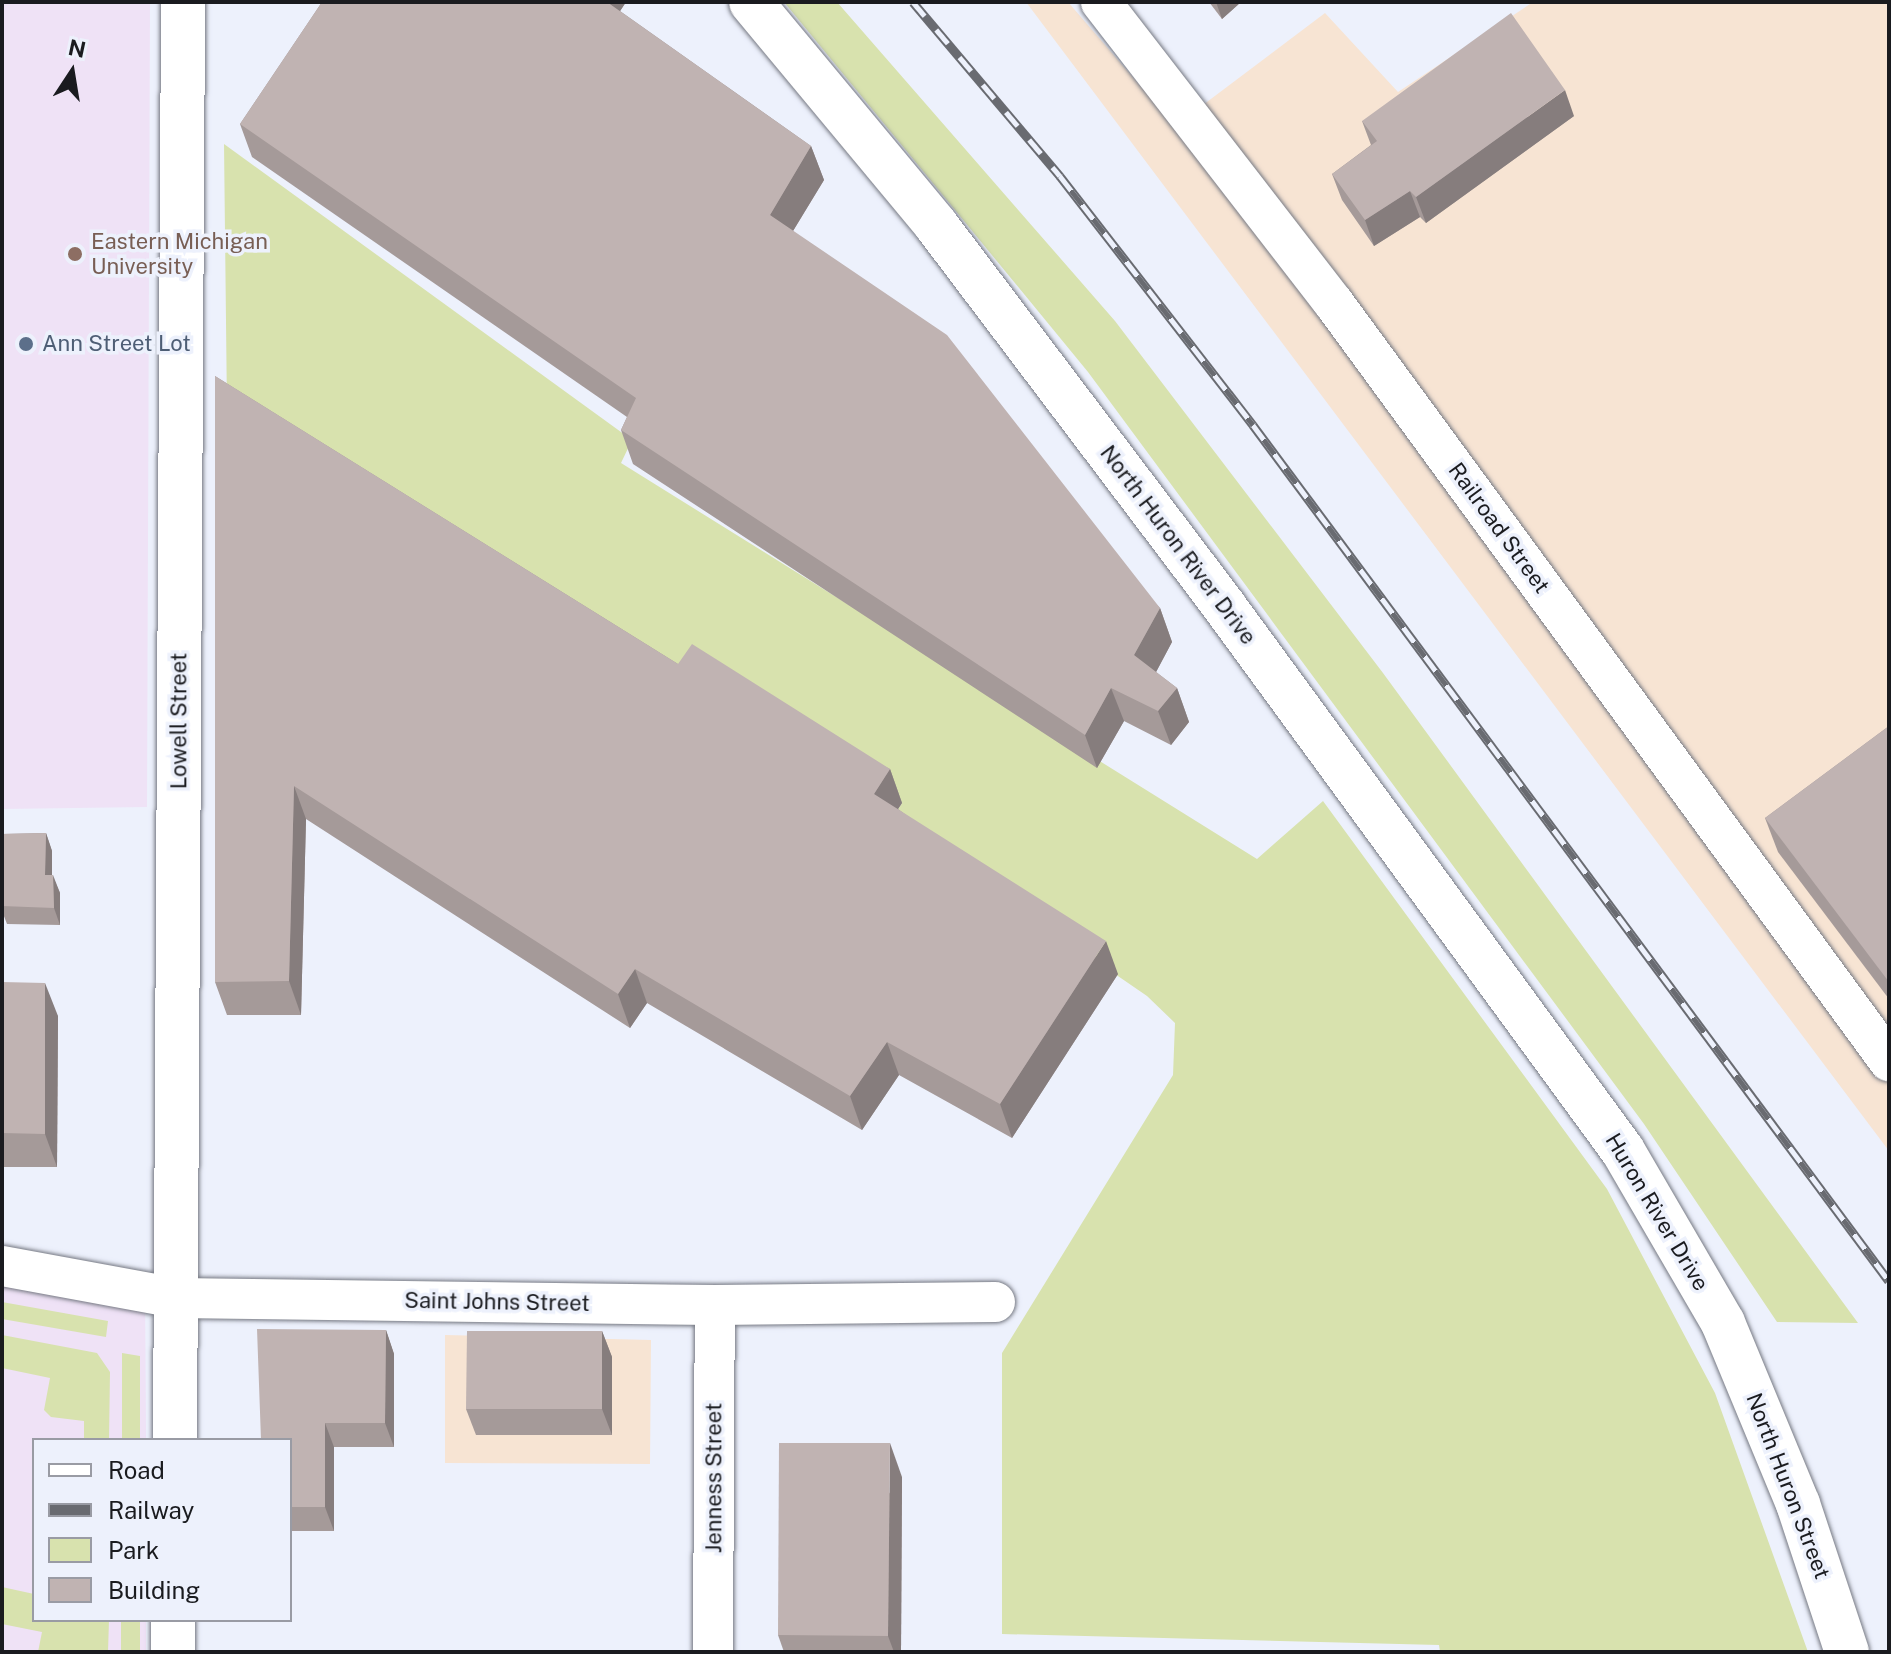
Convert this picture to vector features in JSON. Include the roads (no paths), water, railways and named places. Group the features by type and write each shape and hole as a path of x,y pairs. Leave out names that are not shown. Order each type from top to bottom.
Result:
{"main road":[{"name":"Lowell Street","path":"175,1438 183,2"},
{"name":"North Huron River Drive","path":"751,2 946,237 1588,1102"},
{"name":"Huron River Drive","path":"1588,1102 1623,1151 1723,1323"},
{"name":"North Huron Street","path":"1723,1323 1798,1504 1847,1652"},
{"path":"173,1622 173,1652"}],"street":[{"name":"Railroad Street","path":"1101,2 1333,302 1889,1061"},
{"name":"Saint Johns Street","path":"2,1266 177,1298 715,1305 995,1302"},
{"name":"Jenness Street","path":"713,1652 715,1305"}],"railway":[{"path":"913,2 1060,176 1253,425 1889,1281"}],"place":[{"name":"Eastern Michigan University","path":"75,254"},
{"name":"Ann Street Lot","path":"26,344"}]}
